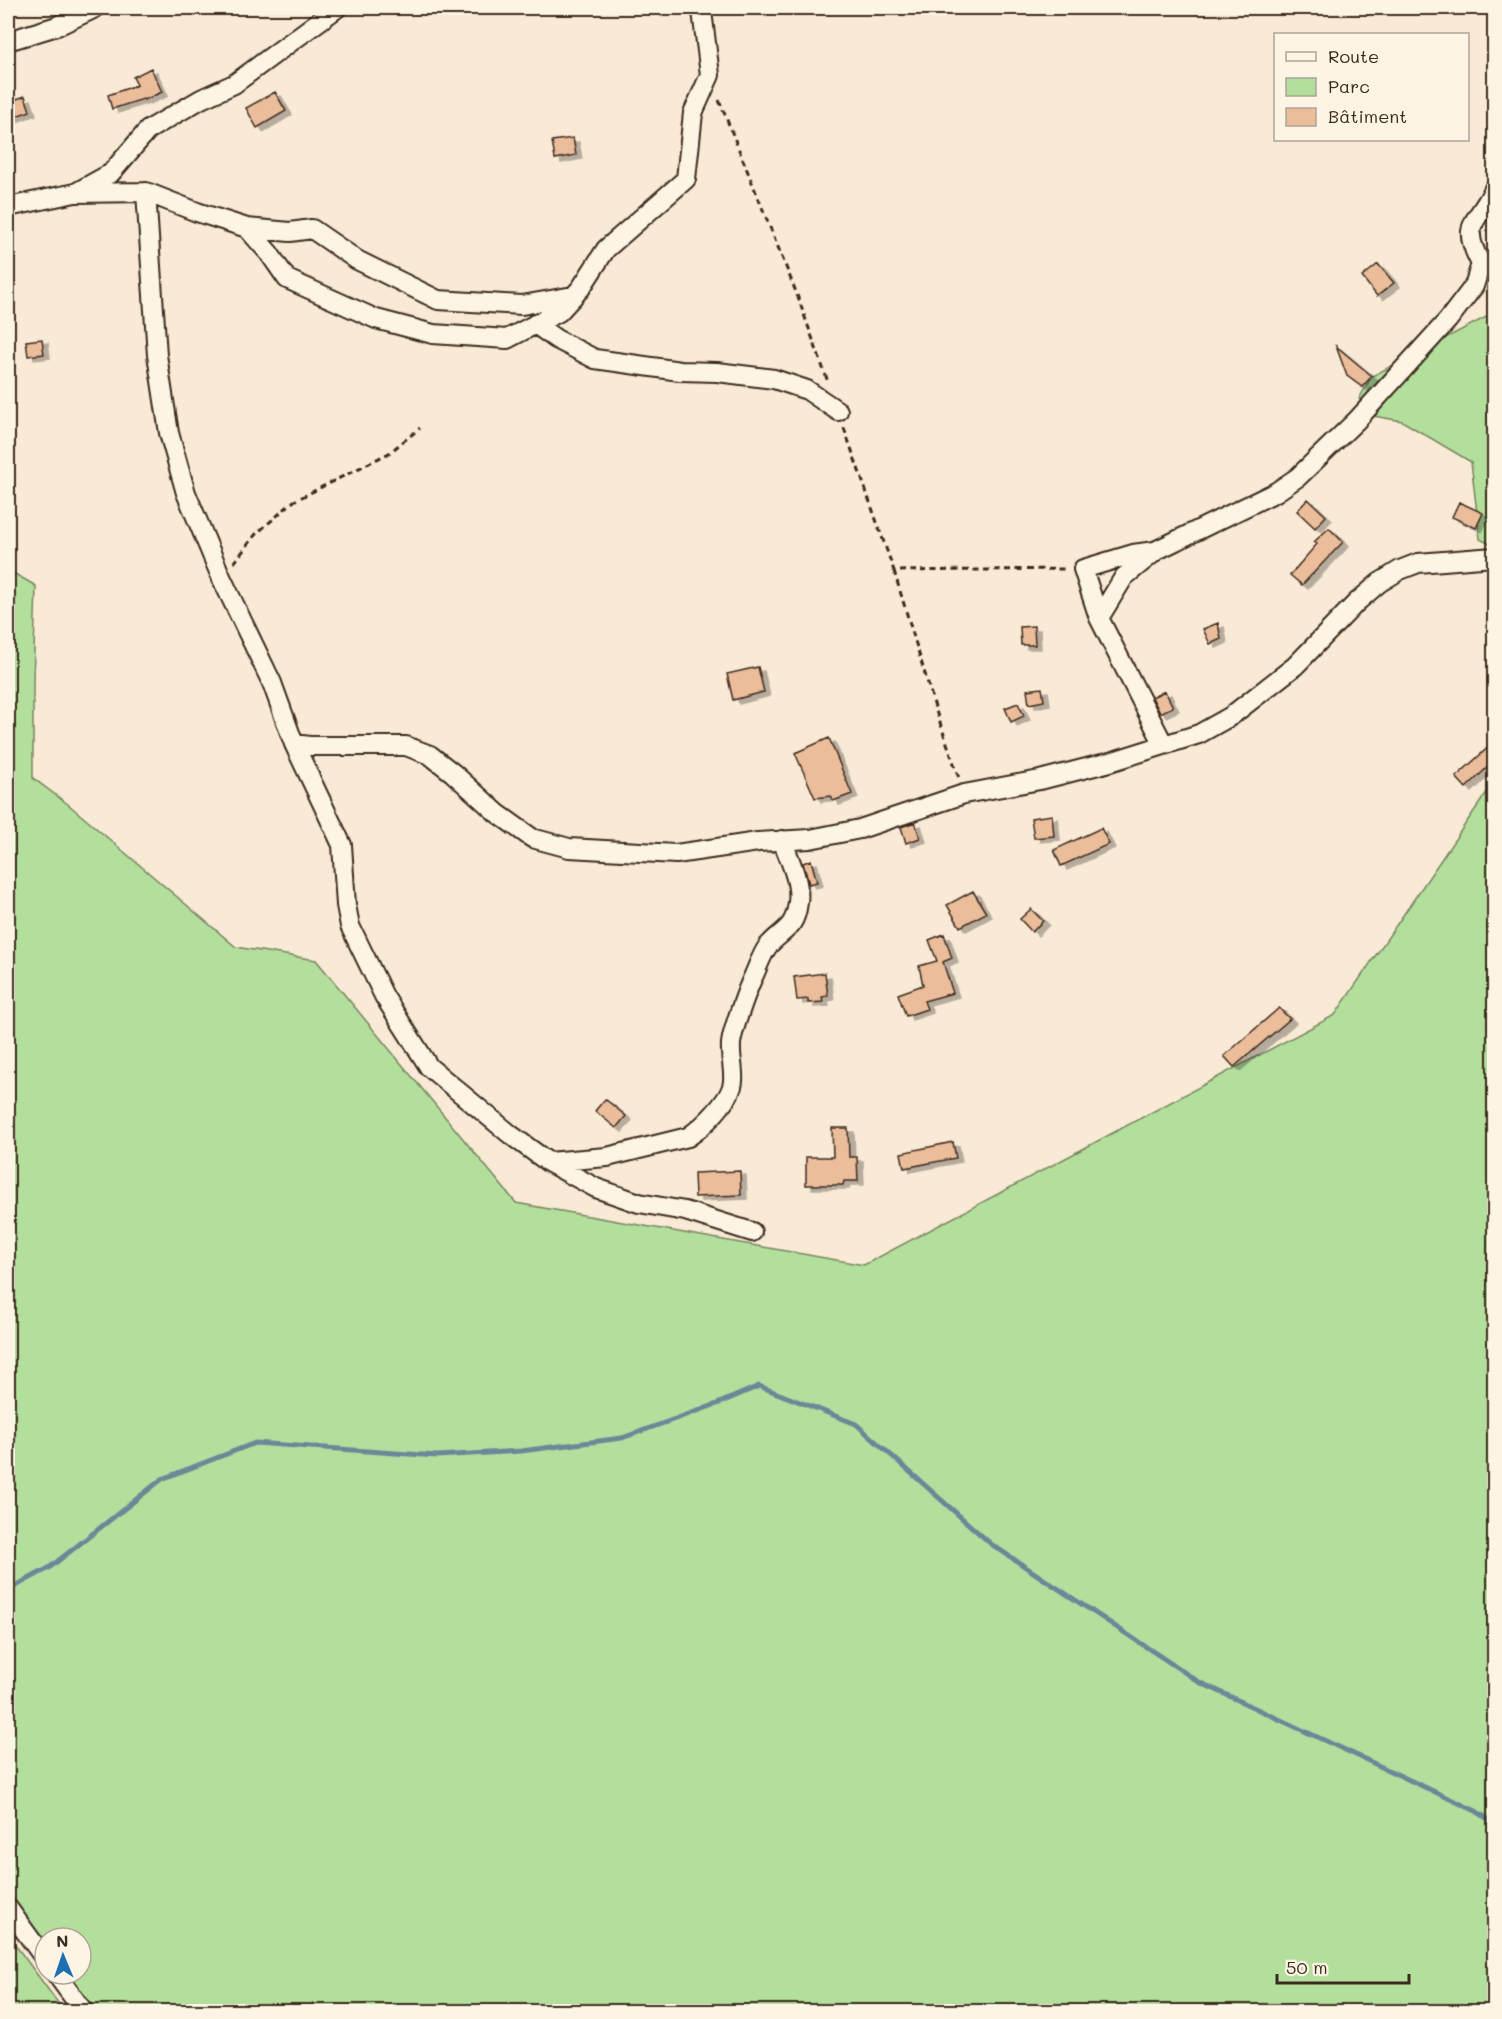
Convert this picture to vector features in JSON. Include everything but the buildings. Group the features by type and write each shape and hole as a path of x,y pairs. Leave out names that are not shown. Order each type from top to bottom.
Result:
{"street":[{"path":"8,41 57,26 95,8"},
{"path":"75,193 111,173 148,130 201,99 234,84 324,15 337,8"},
{"path":"247,228 269,253 287,279 376,319 434,334 507,339 559,312 606,249 686,178 693,113 710,75 702,12 705,8"},
{"path":"1099,618 1124,577 1157,550 1276,492 1298,477 1357,420 1448,320 1474,286 1481,264 1471,246 1472,225 1494,189"},
{"path":"146,192 157,355 169,433 186,493 222,579 272,683 294,744 342,845 346,905 350,926 394,1013 429,1067 511,1135 548,1162 596,1188 639,1203 685,1211 752,1232"},
{"path":"8,207 75,193 146,192 247,228 290,232 312,229 357,260 438,300 522,305 573,296"},
{"path":"536,324 555,339 595,359 680,371 717,372 774,379 807,390 838,411"},
{"path":"1157,550 1133,554 1083,569 1099,618 1164,745"},
{"path":"294,744 406,746 430,755 497,813 532,838 569,848 676,854 782,840 810,839 860,829 964,794 1040,780 1199,734 1231,716 1295,666 1357,602 1379,583 1400,570 1418,563 1494,557"},
{"path":"548,1162 607,1157 688,1137 699,1130 731,1092 733,1082 731,1044 752,978 768,946 787,931 795,918 799,900 782,840"},
{"path":"8,1908 33,1942"},
{"path":"65,1986 84,2012"}],"path":[{"path":"710,75 796,292 894,571 937,714 964,794"},
{"path":"222,579 256,534 294,501 389,453 420,428"},
{"path":"894,571 1006,568 1083,569"}],"green space":[{"path":"1494,313 1494,546 1480,539 1471,462 1402,421 1374,416 1359,399 1372,376"},
{"path":"8,570 36,586 33,778 69,805 236,947 316,960 516,1203 864,1265 1335,1015 1494,782 1494,2011 94,2011 75,1986 93,1986 93,1926 33,1926 33,1929 8,1896"},
{"path":"8,1935 33,1969 33,1986 46,1986 64,2011 8,2011"}],"waterway":[{"path":"8,1590 49,1568 162,1479 255,1443 437,1456 521,1451 622,1438 717,1404 759,1386 856,1424 991,1544 1199,1682 1476,1811 1494,1823"}]}
